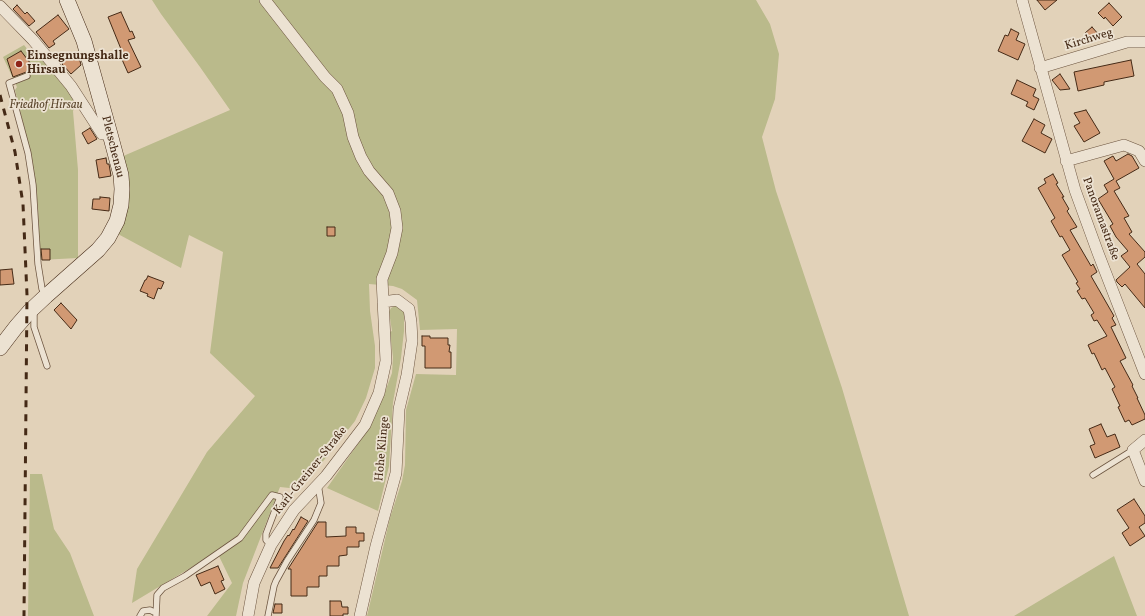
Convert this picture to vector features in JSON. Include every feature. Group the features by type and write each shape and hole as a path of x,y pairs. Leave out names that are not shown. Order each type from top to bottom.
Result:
{"main road":[{"name":"Pletschenau","path":"0,348 30,311 98,250 108,238 117,221 121,204 122,189 120,175 110,134 84,41 67,0"}],"street":[{"name":"Karl-Greiner-Straße","path":"248,616 254,583 271,545 294,510 326,476 365,425 379,393 386,361 382,279 392,253 397,228 395,211 388,193 369,171 361,157 348,113 337,89 325,77 265,0"},
{"name":"Panoramastraße","path":"1022,0 1075,190 1145,374"},
{"path":"0,6 33,40 71,86 102,134 110,134"},
{"name":"Kirchweg","path":"1040,68 1127,42 1145,42"},
{"path":"1066,161 1124,145 1142,148 1145,161"},
{"name":"Hohe Klinge","path":"360,616 376,546 396,473 399,409 407,375 412,342 409,309 397,300 383,302"},
{"path":"1145,440 1133,450 1145,481"}],"lane":[{"path":"28,76 9,83 28,153 33,185 38,264 42,289 46,296"},
{"path":"30,311 34,315 34,327 47,366"},
{"path":"1093,475 1133,450"},
{"path":"268,616 276,581 287,561 314,520 321,503 318,484"},
{"path":"156,614 157,595 163,588 185,576 240,538 272,495 280,497 266,534 266,540 271,545"},
{"path":"140,616 143,611 150,610 156,614"}],"green space":[{"path":"152,0 756,0 770,24 779,54 775,99 762,137 776,191 842,388 909,616 367,616 390,518 402,481 405,465 406,410 416,374 456,375 457,329 420,330 417,300 402,289 393,286 369,284 370,311 375,346 375,368 366,398 355,421 309,479 299,489 280,487 243,583 236,616 207,616 232,583 217,552 132,603 137,569 207,452 255,396 210,353 223,252 189,235 181,268 118,234 121,157 230,110"},
{"name":"Friedhof Hirsau","path":"24,45 34,57 40,53 77,102 73,111 78,170 78,258 40,260 38,207 31,155 15,90 17,87 3,57"},
{"path":"395,306 401,308 404,312 404,331 393,402 389,466 378,511 327,488 367,431 382,400 392,373 393,357 390,332 392,331 389,312 391,308"},
{"path":"30,474 42,474 54,529 70,553 94,616 28,616"},
{"path":"1114,556 1137,616 1014,616"}],"building":[{"path":"1037,0 1057,0 1045,10"},
{"path":"1109,3 1122,17 1113,26 1105,17 1104,19 1098,13"},
{"path":"17,5 25,14 27,12 35,21 29,26 13,9"},
{"path":"121,12 130,32 132,31 135,38 128,40 141,67 128,73 120,55 123,54 108,17"},
{"path":"58,15 69,29 53,41 55,44 49,48 36,32"},
{"path":"1092,27 1100,36 1093,42 1085,33"},
{"path":"1011,29 1019,33 1016,40 1025,44 1018,60 998,51 1005,35 1008,36"},
{"name":"Einsegnungshalle Hirsau","path":"21,51 34,68 13,77 7,59"},
{"path":"73,53 80,61 81,65 71,74 62,64"},
{"path":"1131,60 1134,76 1104,82 1104,85 1078,91 1074,72"},
{"path":"1060,74 1070,89 1060,90 1052,80"},
{"path":"1017,80 1036,89 1033,96 1039,99 1034,110 1026,106 1028,102 1011,94"},
{"path":"1086,110 1100,133 1084,142 1074,126 1080,123 1074,113"},
{"path":"1034,119 1045,125 1041,133 1052,139 1045,153 1022,141"},
{"path":"90,128 97,139 88,144 82,133"},
{"path":"1128,154 1132,156 1139,168 1116,181 1120,188 1114,191 1129,216 1124,218 1132,232 1129,234 1145,252 1145,257 1137,264 1145,274 1145,308 1125,284 1122,287 1116,280 1130,267 1121,256 1128,251 1116,237 1110,226 1113,224 1098,199 1108,192 1104,185 1114,179 1104,161 1113,156 1116,161"},
{"path":"106,158 107,164 109,164 111,176 99,178 96,160"},
{"path":"1053,174 1058,183 1056,184 1069,209 1067,211 1077,227 1070,230 1091,266 1093,264 1097,272 1091,276 1114,316 1112,318 1116,325 1111,327 1126,358 1120,361 1133,385 1132,386 1145,415 1145,419 1132,425 1129,420 1125,422 1118,407 1120,406 1112,389 1115,387 1105,368 1102,370 1094,353 1092,354 1088,345 1107,336 1097,320 1094,321 1091,315 1094,313 1085,298 1082,299 1077,291 1080,289 1076,283 1078,282 1062,255 1070,250 1062,236 1060,237 1051,221 1055,218 1038,188 1046,183 1044,179"},
{"path":"100,197 110,198 109,211 92,209 93,199 100,199"},
{"path":"327,227 335,227 335,236 327,236"},
{"path":"41,249 50,249 50,260 42,260"},
{"path":"12,269 14,284 0,285 0,270"},
{"path":"148,276 164,282 161,289 158,288 154,299 147,296 148,294 140,291"},
{"path":"61,303 77,320 71,329 54,310"},
{"path":"422,336 430,336 430,338 448,338 448,345 450,345 449,352 451,352 451,368 425,368 425,346 422,346"},
{"path":"1101,424 1107,437 1115,434 1120,447 1095,458 1090,446 1095,444 1089,429"},
{"path":"1134,499 1145,516 1145,523 1139,527 1145,536 1130,546 1122,533 1129,528 1117,510"},
{"path":"301,517 308,521 278,568 270,568 284,541 293,529 294,530"},
{"path":"318,522 326,522 326,537 346,536 346,527 356,527 356,533 364,533 364,541 359,541 359,547 347,547 347,555 339,556 339,566 327,566 327,576 319,576 319,587 307,587 307,596 291,596 291,569 288,569"},
{"path":"218,566 224,580 221,581 225,589 215,594 210,582 201,586 196,575"},
{"path":"330,601 341,601 342,607 348,607 348,614 343,614 343,616 330,616"},
{"path":"275,604 282,604 282,613 273,613"}],"railway":[{"path":"0,95 15,152 23,204 27,295 24,616"}],"place":[{"name":"Einsegnungshalle Hirsau","path":"19,64"}]}
